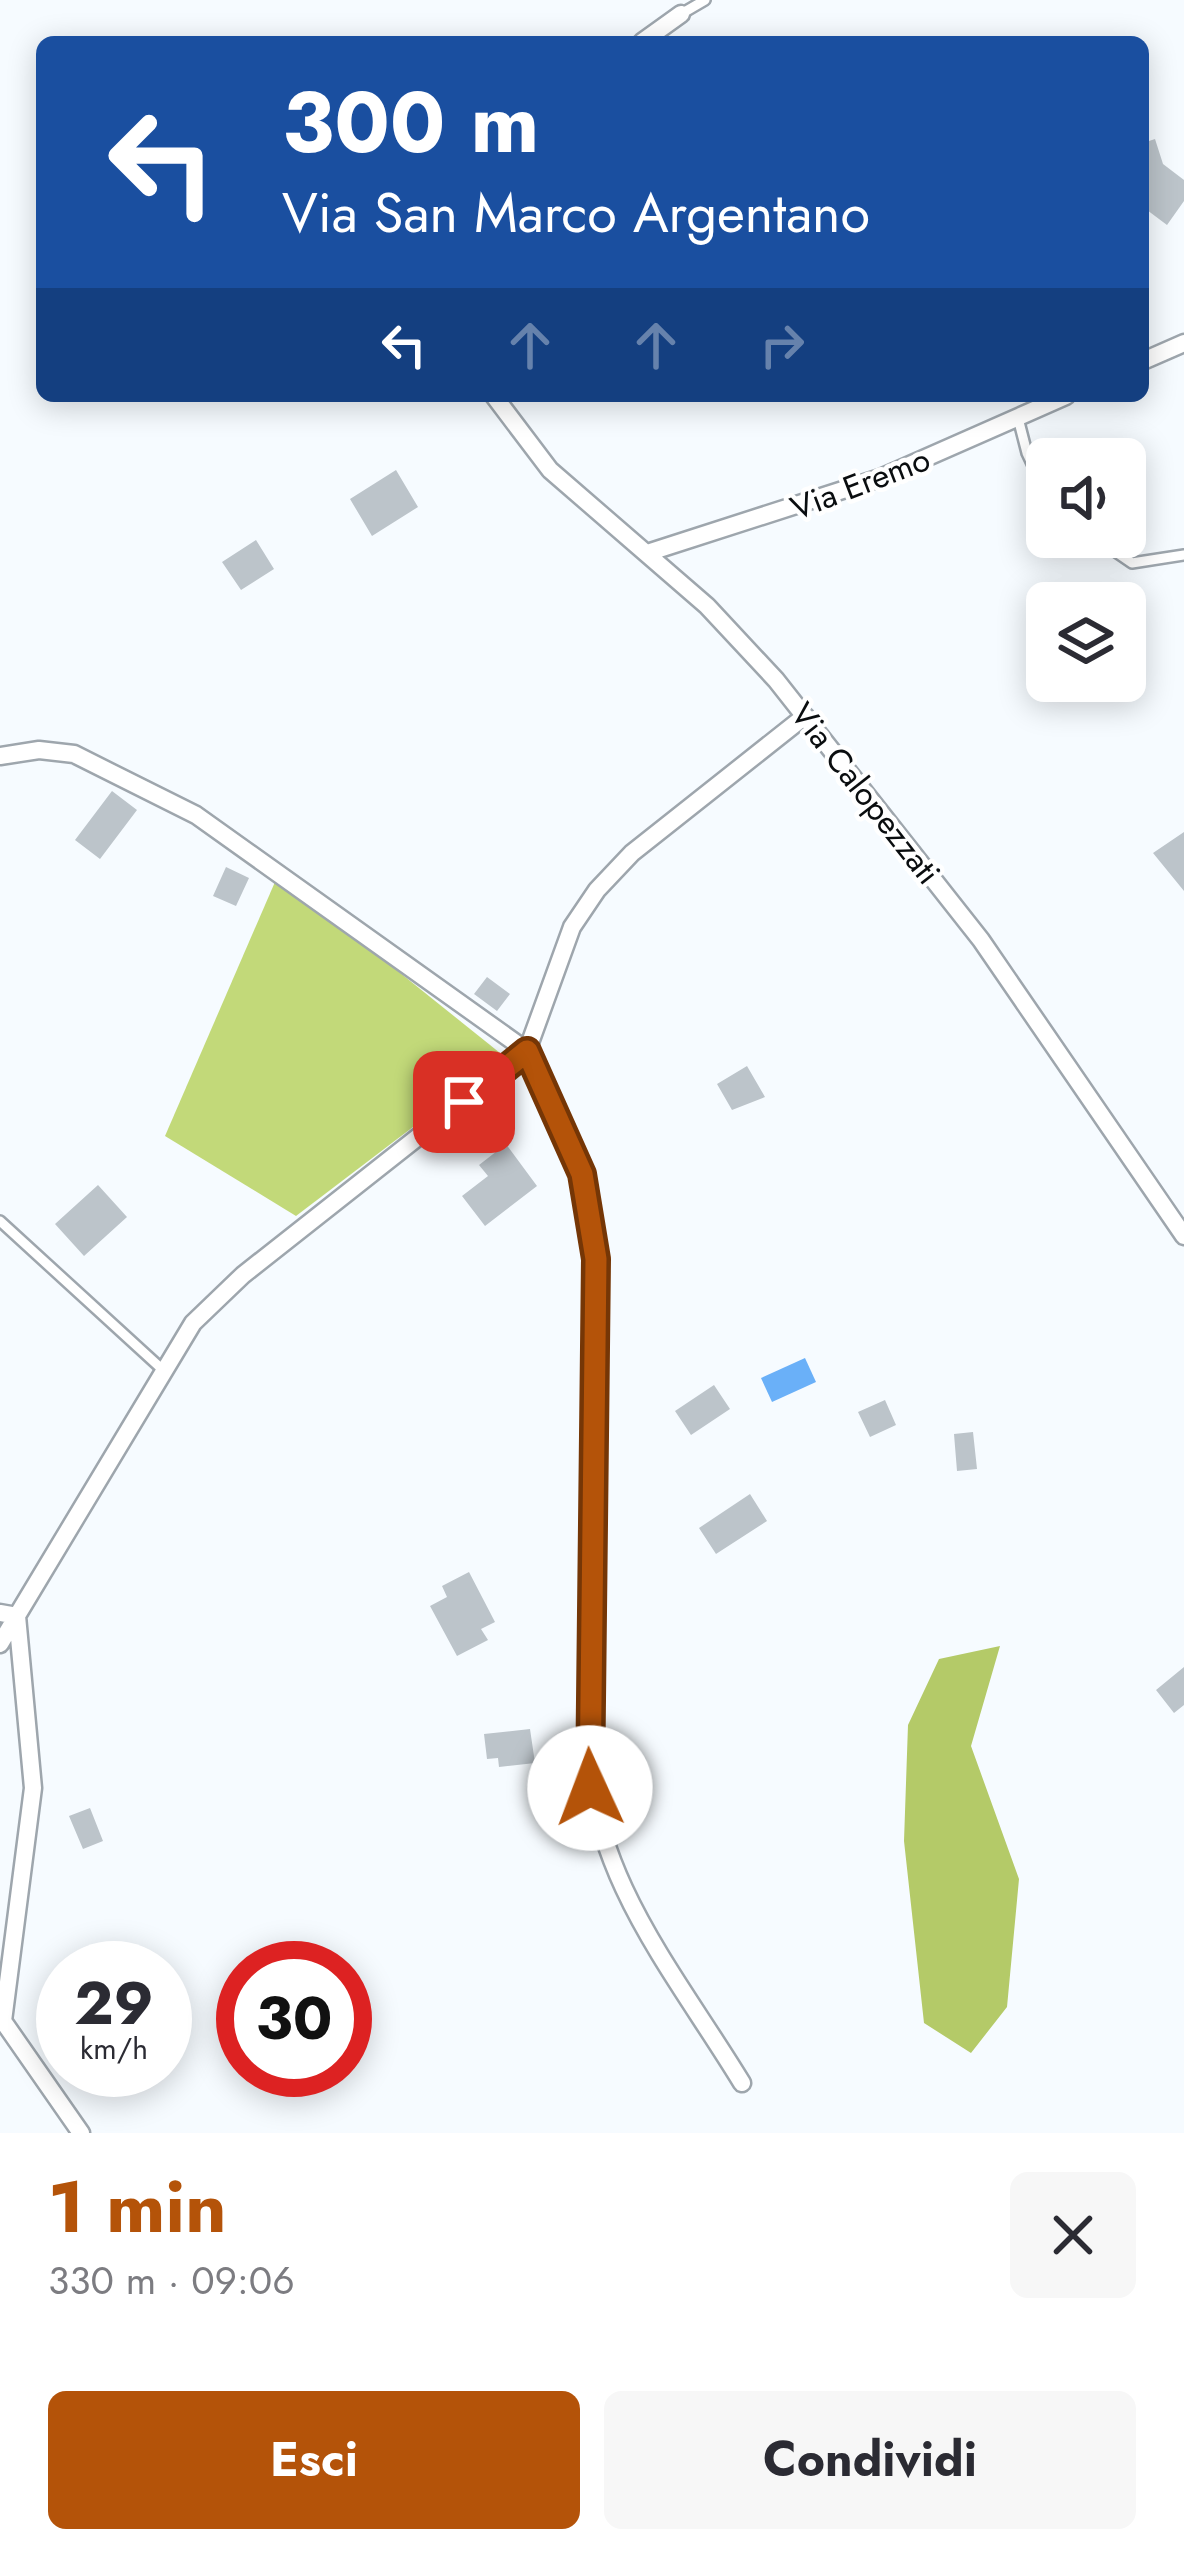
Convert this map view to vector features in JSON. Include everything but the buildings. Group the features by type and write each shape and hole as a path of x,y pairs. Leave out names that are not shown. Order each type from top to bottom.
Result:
{"street":[{"path":"650,36 681,14"},
{"path":"1149,359 1184,343"},
{"name":"Via Calopezzati","path":"499,402 550,470 731,630 805,716 981,940 1184,1235"},
{"name":"Via Eremo","path":"646,553 841,492 1053,402"},
{"path":"0,1644 9,1615 193,1323 243,1275 527,1051 572,927 597,890 632,853 805,716"},
{"path":"0,756 39,750 74,754 196,815 527,1051 582,1174 596,1259 598,1367 587,1741 595,1820 626,1894 742,2083"},
{"path":"9,1615 33,1788 1,2023 81,2133"}],"lane":[{"path":"681,14 705,0"},
{"path":"1018,418 1026,449"},
{"path":"1126,558 1132,562 1184,555"},
{"path":"0,1221 163,1370"}],"green space":[{"path":"278,875 505,1057 296,1216 165,1136"},
{"path":"1000,1646 971,1746 1019,1879 1007,2007 971,2053 924,2023 904,1841 908,1725 939,1659"}],"water":[{"path":"805,1358 816,1382 772,1402 761,1378"}],"route":[{"path":"464,1102 527,1051 572,1145 588,1202 596,1259 598,1336 587,1741 590,1788"}]}
